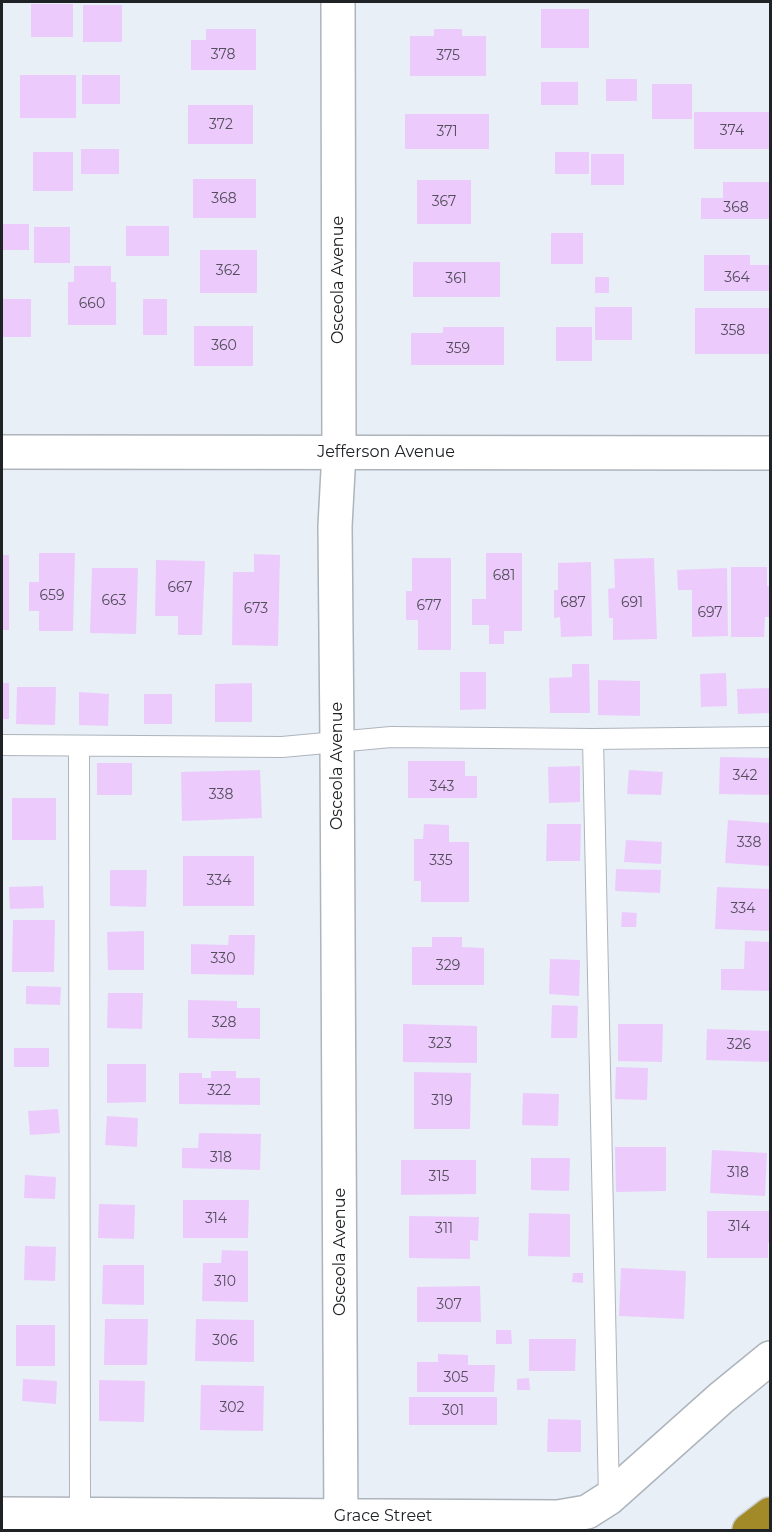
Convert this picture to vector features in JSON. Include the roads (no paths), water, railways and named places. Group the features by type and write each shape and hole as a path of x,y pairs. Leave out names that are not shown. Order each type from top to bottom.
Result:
{"highway":[{"path":"749,1530 771,1514"}],"street":[{"name":"Osceola Avenue","path":"338,2 339,452 335,526 341,1523"},
{"name":"Jefferson Avenue","path":"2,452 771,453"},
{"name":"Grace Street","path":"2,1514 341,1523 558,1517 587,1512 609,1498 721,1398 771,1358"}],"lane":[{"path":"2,745 282,747 391,737 593,739 771,737"},
{"path":"593,739 609,1498"},
{"path":"79,746 80,1515"}]}
